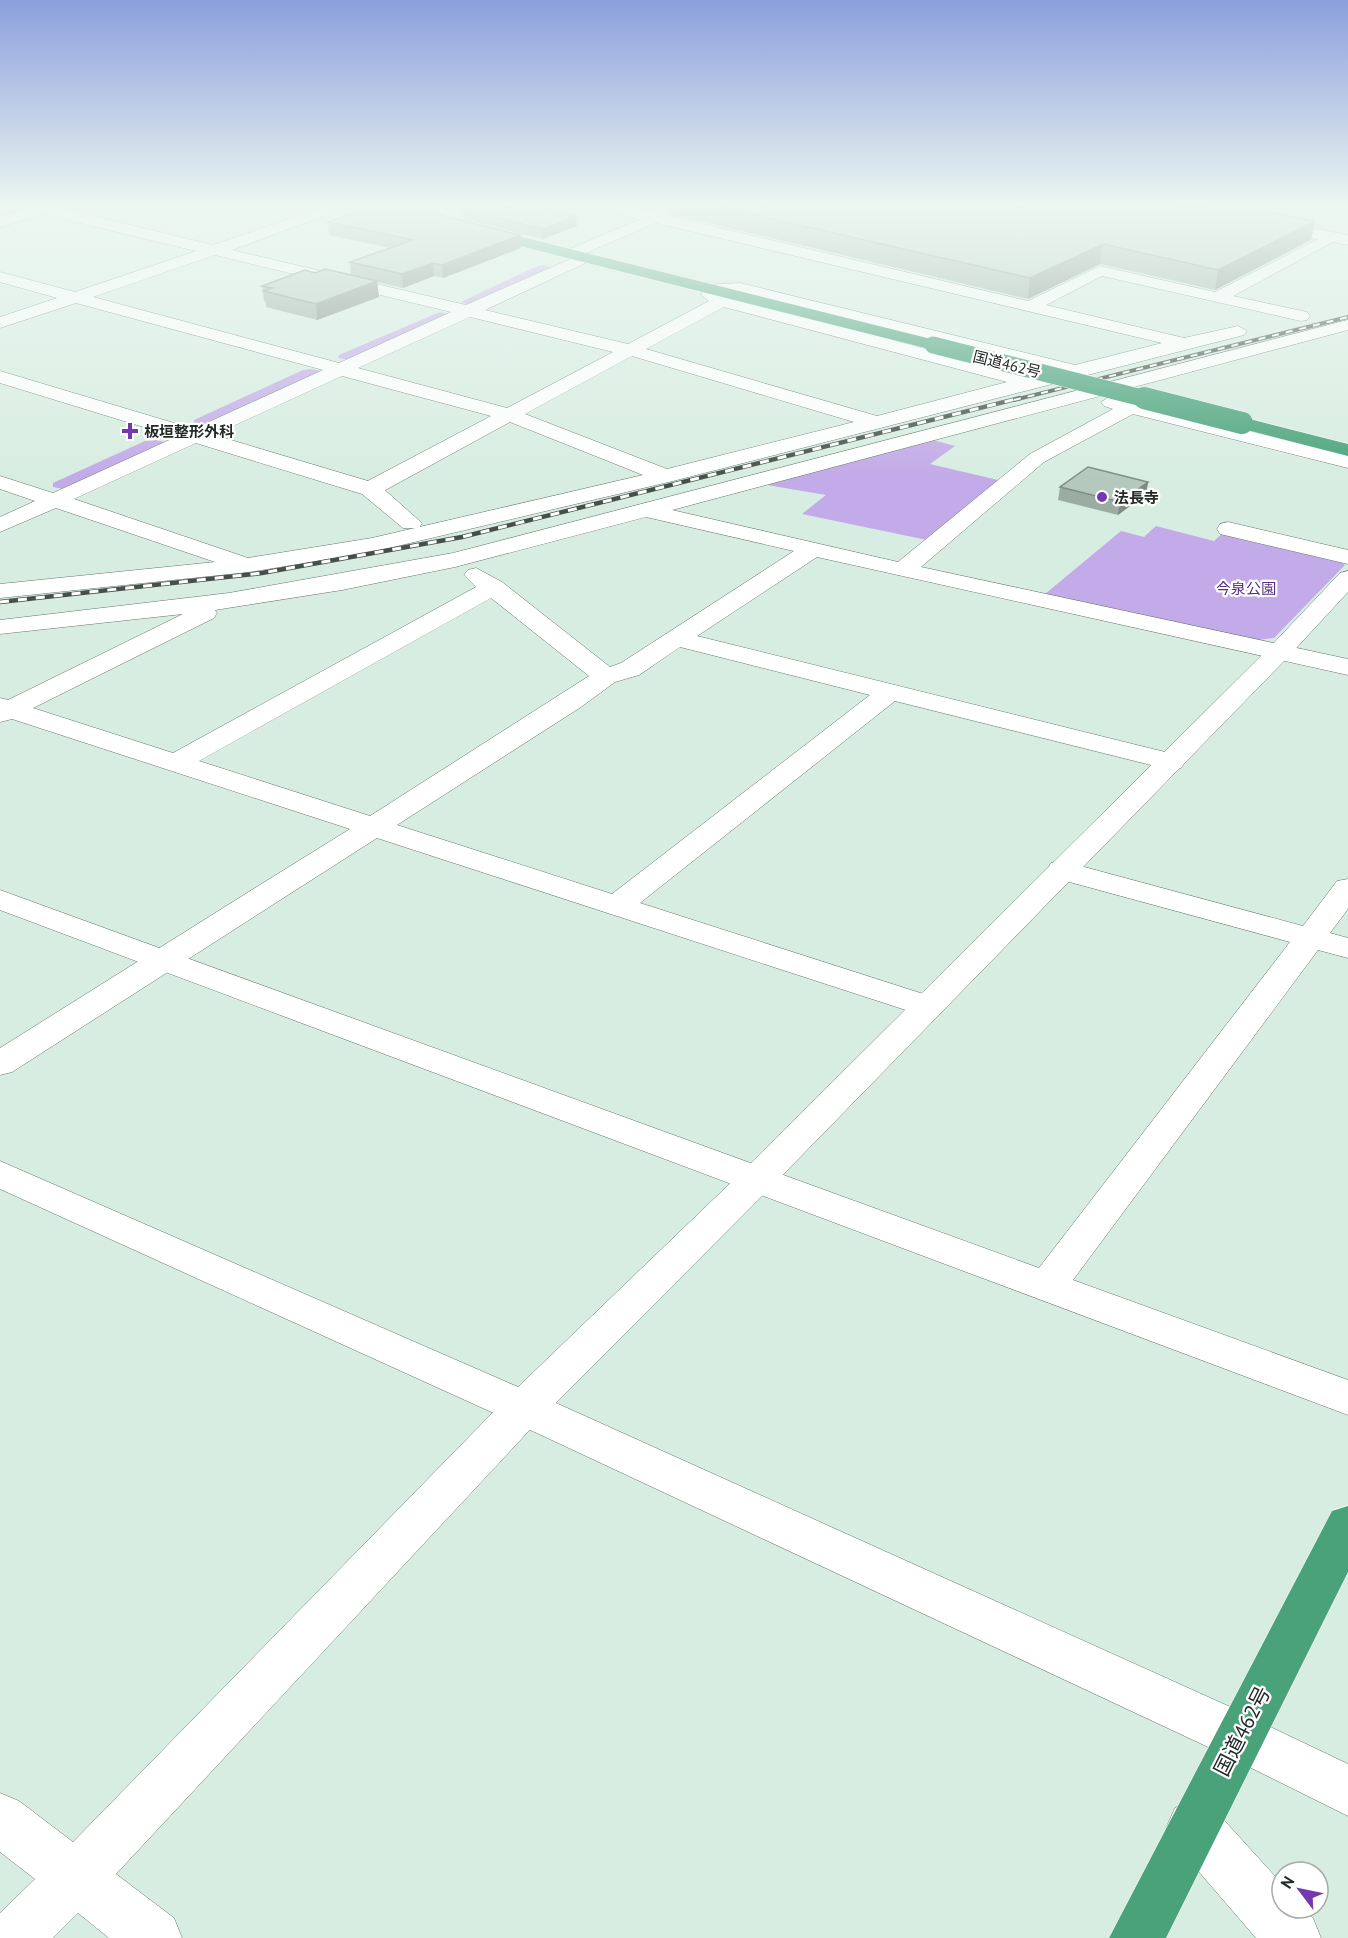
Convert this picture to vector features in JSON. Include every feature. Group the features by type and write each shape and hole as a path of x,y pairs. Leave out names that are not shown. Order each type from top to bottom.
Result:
{"highway":[{"name":"国道462号","path":"727,297 933,345 1348,450"},
{"name":"国道462号","path":"1137,1938 1348,1525"}],"street":[{"path":"0,323 75,297"},
{"path":"78,297 510,415 665,476"},
{"path":"406,297 630,351 878,422"},
{"path":"230,399 464,297"},
{"path":"0,525 468,312 495,297"},
{"path":"370,489 630,351 712,297"},
{"path":"725,297 1029,382"},
{"path":"781,297 1076,370"},
{"path":"994,297 1184,343"},
{"path":"1031,306 1048,297"},
{"path":"0,591 249,565 372,545 417,528 665,476 1076,370 1307,314 1227,297"},
{"path":"0,627 228,602 361,581 455,560 650,511 1348,325"},
{"path":"0,377 370,489 455,560 494,587 606,676"},
{"path":"1127,383 1348,439"},
{"path":"1084,395 1348,462"},
{"path":"903,570 1037,458 1131,407"},
{"path":"111,452 198,413"},
{"path":"0,501 56,476"},
{"path":"0,482 249,565"},
{"path":"650,511 903,570 1348,667"},
{"path":"1228,529 1348,557"},
{"path":"0,1064 572,701 606,676 630,669 678,639 813,549"},
{"path":"14,1938 77,1876 524,1408 757,1179 1171,762 1348,578"},
{"path":"175,763 494,587"},
{"path":"3,710 228,602"},
{"path":"678,639 1171,762"},
{"path":"616,906 890,692"},
{"path":"3,710 175,763 927,1006"},
{"path":"1062,870 1348,948"},
{"path":"1047,1286 1348,888"},
{"path":"0,899 1348,1398"},
{"path":"0,1173 524,1408 1239,1737 1348,1791"},
{"path":"0,1819 77,1876 154,1938"},
{"path":"1194,1826 1293,1938"}],"green space":[{"path":"471,297 487,297 470,305 461,302"},
{"path":"440,312 448,314 349,360 338,358 339,355"},
{"path":"303,370 321,371 203,425 194,423 194,420"},
{"path":"156,440 169,443 64,489 53,487 53,483 145,441"},
{"path":"933,440 955,446 930,464 1002,481 927,540 802,514 826,495 767,485"},
{"name":"今泉公園","path":"1156,526 1214,541 1224,532 1340,561 1345,565 1274,638 1257,640 1045,594 1121,531 1144,537"}],"building":[{"path":"290,297 333,297 316,304"},
{"path":"1088,467 1148,482 1120,502 1060,487"}],"railway":[{"path":"1014,400 1348,317"},
{"path":"0,602 262,573 462,537 1020,398"}],"place":[{"name":"板垣整形外科","path":"130,431"},
{"name":"法長寺","path":"1102,497"}]}
